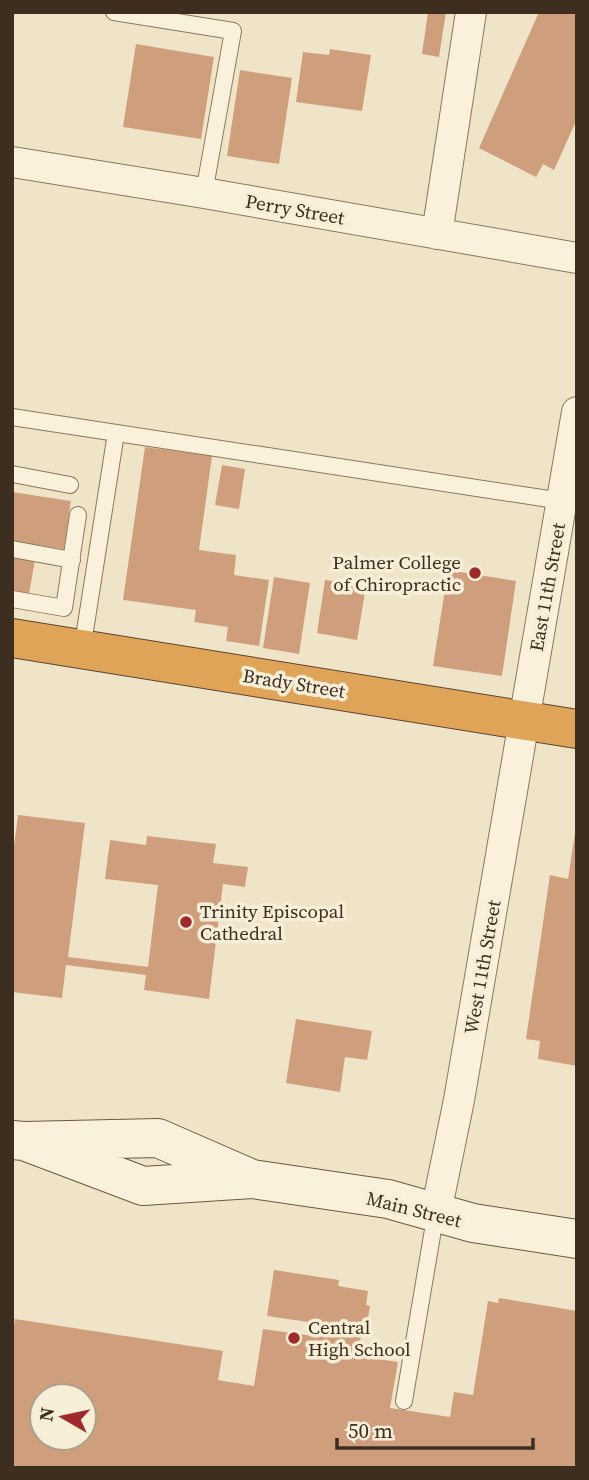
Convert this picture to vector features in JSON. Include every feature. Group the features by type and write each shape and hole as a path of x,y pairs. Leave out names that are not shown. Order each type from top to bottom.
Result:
{"highway":[{"name":"Brady Street","path":"12,638 577,729"}],"street":[{"path":"437,234 471,12"},
{"name":"Perry Street","path":"12,162 577,258"},
{"name":"East 11th Street","path":"524,720 577,412"},
{"name":"West 11th Street","path":"436,1212 459,1101 524,720"},
{"name":"Main Street","path":"18,1140 143,1186 252,1179 388,1199 473,1223 577,1239"}],"lane":[{"path":"114,12 233,30 204,193"},
{"path":"12,417 562,500"},
{"path":"82,650 116,433"},
{"path":"12,474 70,485"},
{"path":"12,599 64,608 78,515"},
{"path":"12,549 72,560"},
{"path":"69,579 93,582"},
{"path":"404,1401 436,1212"}],"building":[{"path":"428,12 446,12 439,57 422,54"},
{"path":"539,12 577,12 577,119 554,170 543,164 536,177 479,148"},
{"path":"136,44 214,57 201,139 123,127"},
{"path":"330,49 371,55 362,111 296,102 303,52 329,55"},
{"path":"240,70 292,78 279,164 227,156"},
{"path":"145,447 212,456 199,550 236,555 234,575 269,580 259,646 226,641 228,627 194,622 196,610 123,600"},
{"path":"222,465 245,469 239,509 215,505"},
{"path":"12,492 71,501 64,549 12,541"},
{"path":"12,556 35,560 29,594 12,591"},
{"path":"448,570 516,581 502,676 433,666"},
{"path":"274,577 310,583 299,654 263,648"},
{"path":"325,580 366,586 357,640 317,633"},
{"name":"Trinity Episcopal Cathedral","path":"18,815 85,823 68,957 148,967 158,885 105,879 110,840 146,845 147,836 216,844 213,863 248,867 245,887 223,884 209,999 144,990 146,975 66,965 62,998 12,992 12,862"},
{"path":"575,833 577,1066 538,1059 540,1041 526,1039 550,875 568,879"},
{"path":"296,1019 372,1031 367,1060 345,1057 340,1092 286,1083"},
{"path":"274,1270 339,1280 338,1286 368,1291 366,1305 370,1306 366,1329 362,1329 358,1356 398,1362 390,1408 450,1417 454,1392 473,1395 488,1301 498,1303 499,1298 577,1311 577,1468 12,1468 12,1337 15,1319 223,1351 218,1380 254,1386 263,1329 320,1337 322,1324 267,1316"}],"place":[{"name":"Palmer College of Chiropractic","path":"475,573"},
{"name":"Trinity Episcopal Cathedral","path":"186,922"},
{"name":"Central High School","path":"294,1338"}]}
